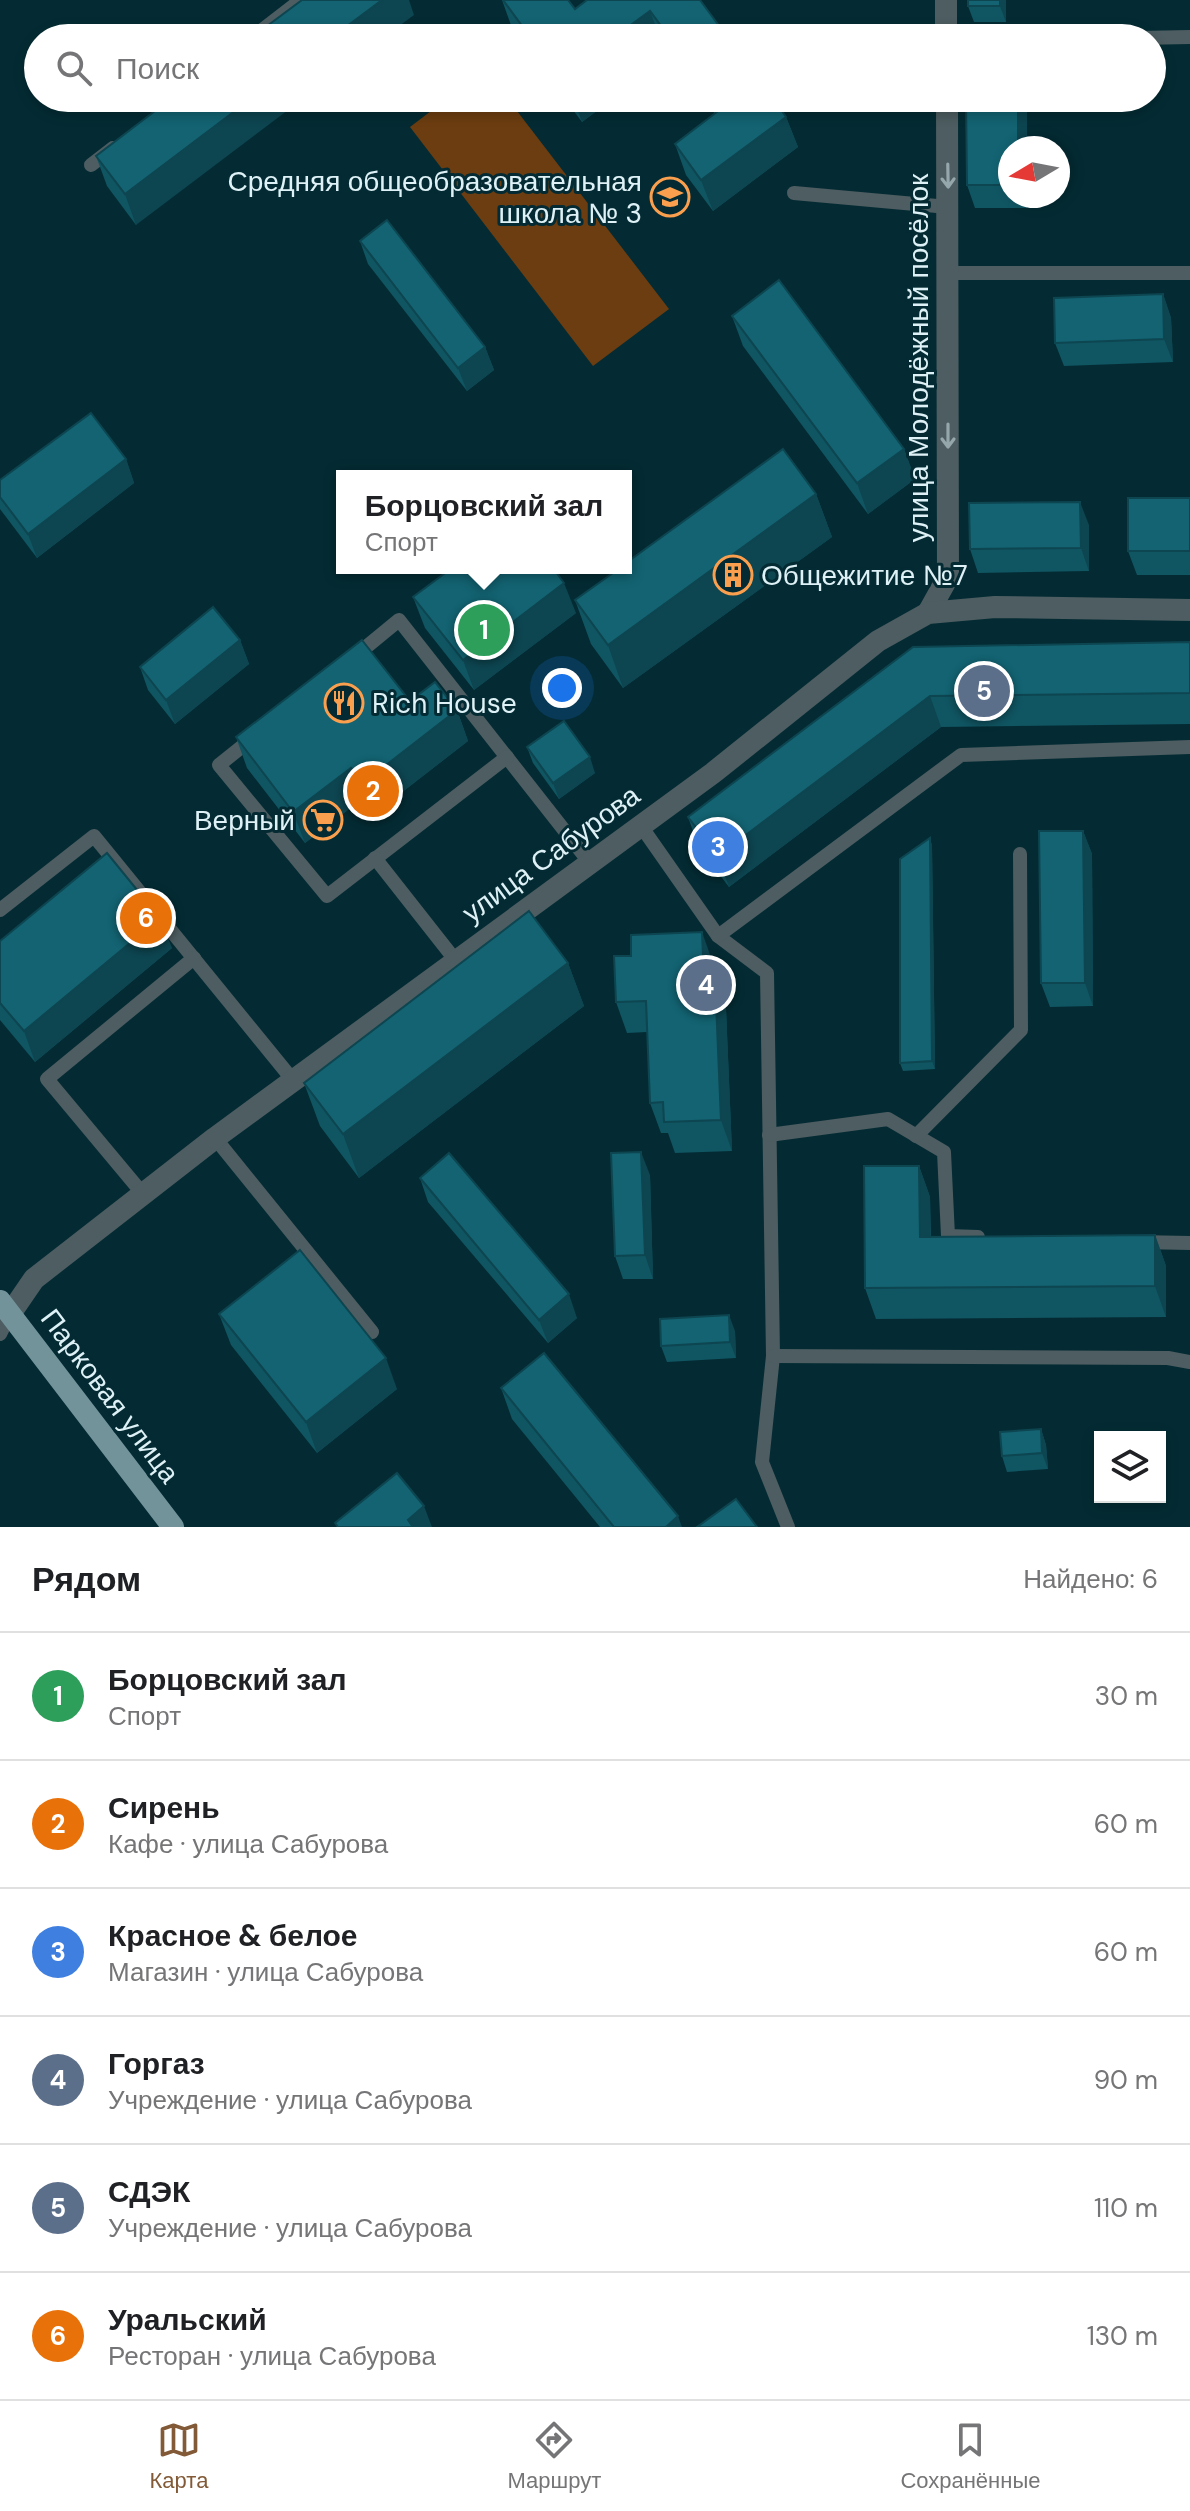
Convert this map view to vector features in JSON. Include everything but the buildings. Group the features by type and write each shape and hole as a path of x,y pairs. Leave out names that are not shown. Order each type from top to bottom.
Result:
{"main road":[{"name":"Парковая улица","path":"3,1317 173,1527"}],"street":[{"path":"946,0 946,24"},
{"name":"улица Молодёжный посёлок","path":"928,613 948,577 947,112"},
{"name":"улица Сабурова","path":"3,1317 34,1279 215,1138 713,773 878,641 928,613 995,607 1190,610"}],"lane":[{"path":"270,24 301,0"},
{"path":"1166,37 1190,37"},
{"path":"91,165 128,136"},
{"path":"794,193 948,207"},
{"path":"948,273 1190,273"},
{"path":"339,668 399,620 590,863"},
{"path":"267,727 219,765 327,896 507,757"},
{"path":"718,936 961,755 1190,747"},
{"path":"641,826 718,936 767,973 773,1356 762,1462 788,1527"},
{"path":"0,910 94,836 292,1079"},
{"path":"916,1136 1021,1030 1020,854"},
{"path":"375,858 456,961"},
{"path":"143,1194 47,1079 194,958"},
{"path":"769,1135 888,1119 944,1152 948,1236 993,1238"},
{"path":"215,1138 372,1332"},
{"path":"1129,1242 1190,1243"},
{"path":"773,1356 1168,1358 1190,1362"}],"shaded area":[{"path":"430,112 518,112 669,309 593,366 410,127"}],"place":[{"name":"Средняя общеобразовательная школа № 3","path":"670,197"},
{"name":"Общежитие №7","path":"733,575"},
{"name":"Борцовский зал","path":"484,630"},
{"name":"СДЭК","path":"984,691"},
{"name":"Rich House","path":"344,703"},
{"name":"Сирень","path":"373,791"},
{"name":"Верный","path":"323,820"},
{"name":"Красное & белое","path":"718,847"},
{"name":"Уральский","path":"146,918"},
{"name":"Горгаз","path":"706,985"}]}
